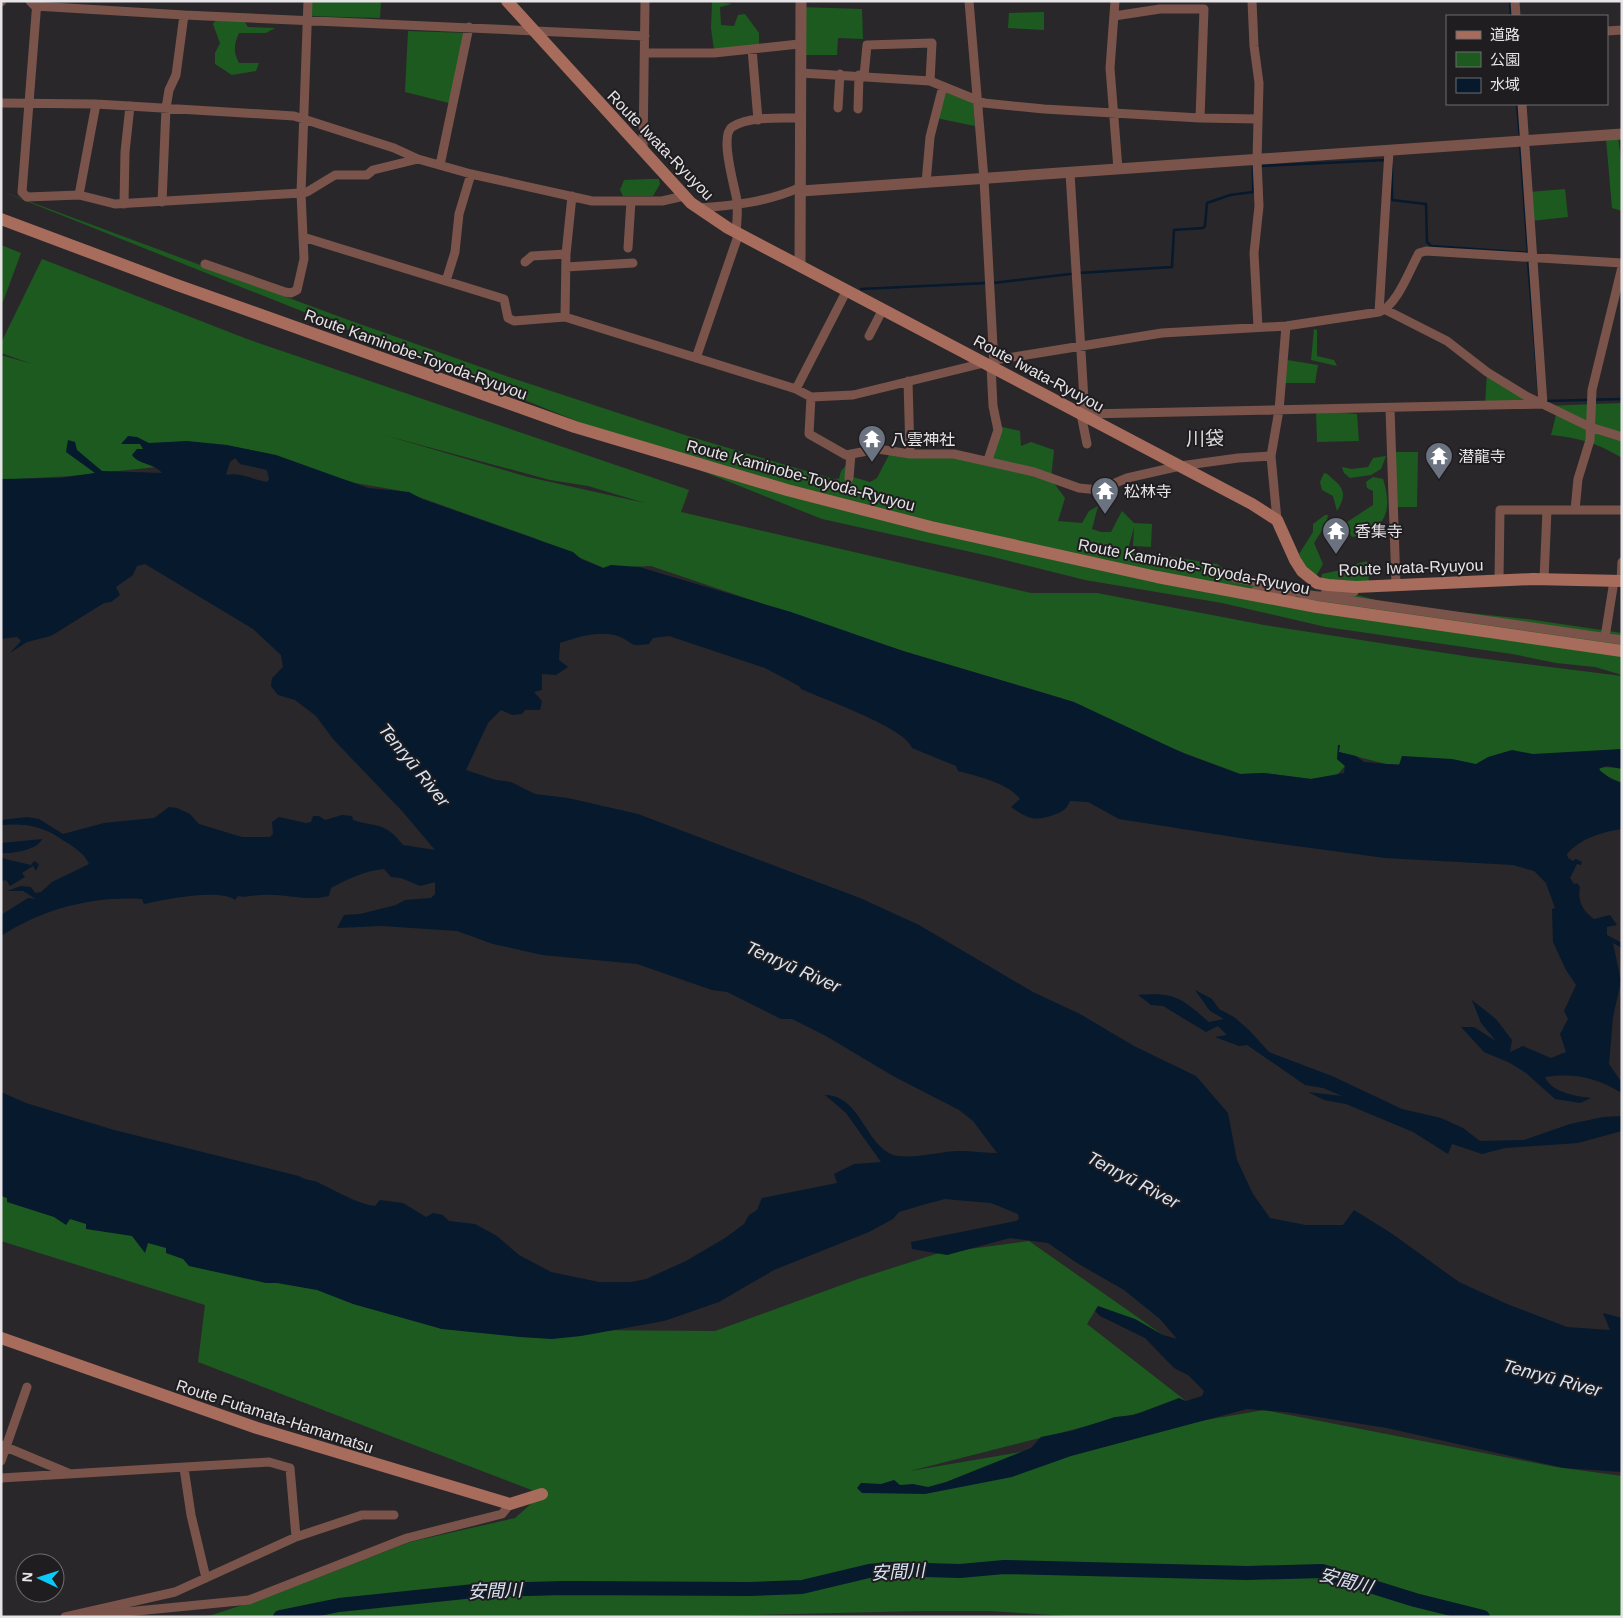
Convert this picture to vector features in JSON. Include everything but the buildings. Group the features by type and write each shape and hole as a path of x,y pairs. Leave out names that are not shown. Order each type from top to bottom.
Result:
{"main road":[{"name":"Route Iwata-Ryuyou","path":"507,1 696,208 737,233 991,364 1252,504 1277,520 1295,560 1309,578 1328,585 1356,587 1499,580 1619,581"},
{"name":"Route Kaminobe-Toyoda-Ryuyou","path":"1,219 411,370 575,427 689,462 941,529 1071,560 1317,607 1622,651"},
{"name":"Route Futamata-Hamamatsu","path":"1,1338 257,1428 510,1504"},
{"path":"510,1504 542,1494"}],"street":[{"path":"70,8 79,1"},
{"path":"205,264 291,293 297,290 302,272 301,193 308,1"},
{"path":"643,151 645,1"},
{"path":"800,1 800,265"},
{"path":"969,1 984,179 993,406 998,430 988,460"},
{"path":"1115,1 1110,68 1118,169"},
{"path":"1252,1 1254,46 1259,83 1257,160 1259,206 1254,253 1258,327"},
{"path":"1515,1 1516,15"},
{"path":"418,159 374,170 367,175 335,175 307,192 301,193 124,204 115,204 79,195 28,197 22,192 30,104 34,3 70,8 184,16 644,36"},
{"path":"1114,16 1160,10 1204,9 1200,118"},
{"path":"162,202 166,108 169,90 176,75 184,16"},
{"path":"440,165 468,27"},
{"path":"1608,31 1622,30"},
{"path":"858,109 867,46 932,43 930,81"},
{"path":"645,53 714,53 799,44"},
{"path":"752,49 758,120"},
{"path":"801,73 862,75 930,81 976,100 1044,109 1200,118 1258,119"},
{"path":"838,108 840,74"},
{"path":"926,183 930,136 943,86"},
{"path":"1,103 96,104 303,118 394,148 418,159 472,174 592,201 662,201 684,196"},
{"path":"79,195 96,104"},
{"path":"1522,105 1543,404"},
{"path":"124,204 125,152 130,106"},
{"path":"696,358 737,233 737,205 726,146 727,133 731,127 766,118 800,118"},
{"path":"696,208 737,205 764,200 801,189 926,183 1622,134"},
{"path":"1383,311 1389,150"},
{"path":"1070,173 1087,444"},
{"path":"446,281 455,252 459,214 472,174"},
{"path":"565,317 566,254 572,196"},
{"path":"628,248 631,201"},
{"path":"303,237 504,299 508,318 514,321 565,317 796,389 811,397 853,395 908,381 991,364 1162,333 1286,326 1383,311 1447,341 1487,372 1543,404 1590,427 1622,438"},
{"path":"1383,311 1394,300 1419,253 1426,250 1622,263"},
{"path":"526,262 532,256 566,254"},
{"path":"566,267 633,263"},
{"path":"1575,510 1578,479 1590,440 1592,390 1622,267"},
{"path":"796,389 847,290"},
{"path":"869,336 883,309"},
{"path":"1277,520 1271,456 1279,410 1286,326"},
{"path":"908,381 910,454"},
{"path":"811,397 809,434 846,455 875,450 910,454 954,454 988,460 1034,472 1071,486 1099,490 1127,478 1180,466 1238,458 1271,456"},
{"path":"1084,414 1543,404"},
{"path":"1390,408 1396,585"},
{"path":"870,433 875,450"},
{"path":"849,478 851,454"},
{"path":"1499,580 1500,510 1622,510"},
{"path":"1544,579 1547,510"},
{"path":"1605,637 1622,562"},
{"path":"1234,578 1287,587 1303,594 1354,592 1356,587"},
{"path":"1243,593 1257,591 1303,594 1622,640"},
{"path":"1,1461 4,1446 27,1387"},
{"path":"4,1446 70,1474"},
{"path":"1,1478 269,1462 290,1468 296,1537"},
{"path":"184,1468 190,1515 206,1578"},
{"path":"75,1617 249,1600 407,1538 502,1514 510,1504"},
{"path":"65,1617 175,1592 296,1537 362,1516 394,1515"}],"green space":[{"path":"308,1 381,1 380,18 307,16"},
{"path":"712,1 732,4 720,7 721,25 734,26 738,15 745,14 759,33 759,48 714,50 711,28"},
{"path":"800,7 862,9 863,39 838,38 837,55 800,55"},
{"path":"1044,12 1044,30 1008,28 1009,13"},
{"path":"218,17 242,18 248,27 275,28 266,33 239,33 235,48 237,59 239,63 259,63 256,71 232,75 215,64 215,53 220,43 213,24"},
{"path":"408,31 467,33 453,104 405,92"},
{"path":"944,90 973,101 975,126 936,118"},
{"path":"1618,137 1622,167 1622,211 1612,208 1606,139"},
{"path":"659,179 660,184 653,196 623,196 620,190 624,180"},
{"path":"1565,189 1568,217 1531,221 1529,192"},
{"path":"1,191 343,318 506,376 691,437 837,480 836,478 839,479 841,471 848,463 853,477 870,482 877,478 891,451 989,457 998,426 1020,431 1021,446 1031,442 1054,450 1051,479 1065,498 1058,521 1082,523 1089,511 1098,506 1092,529 1101,532 1111,532 1122,511 1134,523 1152,524 1151,547 1133,546 1134,527 1128,550 1217,564 1233,575 1289,588 1361,596 1393,605 1527,619 1622,633 1622,675 1595,667 1556,663 1512,654 1326,627 1222,603 1085,580 989,556 822,519"},
{"path":"1,245 21,253 1,307"},
{"path":"42,259 247,339 689,490 681,512 1031,593 1097,593 1264,625 1471,657 1622,676 1622,749 1476,765 1386,764 1339,752 1337,759 1345,766 1337,775 1311,779 1264,773 1240,774 1174,749 1061,698 887,646 651,566 604,568 534,538 402,491 355,483 247,449 157,467 70,476 1,480 1,355 32,364 1,353 1,343","holes":["384,435 550,480 588,486 645,503 528,477"]},
{"path":"1314,329 1317,330 1317,356 1334,360 1337,366 1311,360"},
{"path":"1287,360 1318,365 1315,383 1285,383"},
{"path":"1487,372 1537,404 1485,406"},
{"path":"1622,403 1622,458 1588,442 1551,435 1557,411 1545,406"},
{"path":"1316,411 1357,414 1359,441 1317,442"},
{"path":"1395,452 1418,452 1417,507 1394,507"},
{"path":"1386,456 1381,469 1371,475 1350,478 1344,473 1342,467 1352,469 1368,467 1373,458"},
{"path":"1324,473 1341,487 1343,498 1337,511 1333,496 1322,490 1320,482"},
{"path":"1373,477 1383,479 1386,490 1387,509 1384,517 1373,530 1352,537 1347,529 1347,522 1373,505 1373,491 1367,488 1366,482"},
{"path":"1325,515 1328,515 1326,524 1314,543 1323,564 1315,578 1309,578 1299,554 1313,532 1313,524"},
{"path":"1367,561 1369,582 1321,581 1322,574 1354,567 1356,564"},
{"path":"1600,767 1622,768 1622,783 1600,773"},
{"path":"1,1187 442,1329 715,1331 858,1279 939,1253 1029,1241 1163,1335 1098,1306 1087,1324 1186,1401 910,1471 1264,1410 1556,1467 1622,1476 1622,1617 858,1617 1069,1616 990,1611 920,1611 667,1617 201,1617 273,1595 410,1542 515,1518 542,1494 198,1362 205,1305 1,1241"}],"water":[{"name":"Tenryū River","path":"128,436 137,437 149,443 187,441 227,445 276,455 368,488 409,492 422,499 573,552 581,559 603,568 611,565 639,567 791,612 906,652 1074,702 1185,754 1240,774 1264,773 1311,779 1344,773 1345,766 1337,759 1338,745 1340,745 1339,752 1356,756 1364,762 1399,765 1402,756 1452,759 1476,764 1488,757 1512,750 1533,754 1622,749 1622,769 1607,766 1598,769 1611,779 1622,783 1622,829 1585,840 1567,854 1568,858 1573,861 1576,859 1582,862 1581,865 1577,864 1570,878 1574,884 1577,883 1580,887 1579,897 1584,909 1594,919 1610,915 1617,925 1607,927 1607,935 1622,943 1622,948 1613,943 1621,981 1613,1017 1609,1064 1622,1083 1622,1093 1603,1083 1576,1076 1545,1077 1553,1087 1559,1090 1572,1095 1591,1098 1580,1103 1555,1099 1526,1073 1510,1063 1484,1052 1461,1027 1474,1027 1496,1041 1481,1023 1472,1000 1496,1019 1512,1040 1510,1052 1523,1046 1551,1058 1566,1052 1560,1034 1568,1019 1564,1011 1576,985 1566,970 1553,942 1552,909 1555,908 1546,883 1534,871 1513,865 1385,858 1259,841 1119,819 1088,802 1070,801 1066,808 1058,813 1043,818 1027,817 1011,807 1020,799 1015,793 1000,784 958,771 956,766 912,748 906,740 880,723 801,689 799,686 765,668 669,636 653,638 649,644 638,645 620,637 606,634 582,636 560,643 559,660 568,667 556,675 542,674 542,690 534,692 542,701 540,710 525,710 522,714 512,715 501,710 488,723 466,770 496,780 511,782 535,794 568,798 638,814 860,898 919,925 1033,992 1080,1014 1134,1046 1196,1076 1228,1113 1237,1160 1253,1194 1270,1218 1306,1225 1343,1225 1354,1210 1391,1233 1459,1282 1507,1304 1567,1327 1610,1330 1603,1313 1622,1318 1622,1472 1564,1468 1387,1428 1286,1412 1247,1409 1071,1456 1012,1477 925,1494 862,1493 857,1488 861,1483 881,1484 894,1480 900,1485 913,1484 928,1487 946,1482 1031,1448 1041,1437 1071,1431 1115,1417 1134,1415 1179,1398 1186,1401 1202,1396 1204,1391 1188,1375 1174,1368 1145,1338 1100,1316 1095,1311 1098,1306 1135,1319 1163,1335 1177,1339 1160,1319 1124,1290 1077,1263 1048,1243 1010,1238 947,1255 912,1249 911,1242 1019,1219 1018,1214 991,1203 945,1199 899,1212 893,1219 869,1232 774,1270 719,1302 664,1321 581,1336 552,1339 442,1329 353,1304 317,1290 266,1283 189,1266 183,1259 166,1253 166,1248 148,1243 145,1253 132,1236 86,1229 86,1224 70,1219 66,1225 54,1217 7,1202 7,1198 1,1196 1,1092 26,1103 114,1130 299,1176 368,1205 375,1206 380,1200 403,1203 426,1217 433,1213 443,1215 449,1221 475,1224 497,1236 519,1255 551,1272 599,1282 631,1282 646,1279 686,1261 725,1238 744,1224 749,1215 757,1210 762,1198 837,1183 834,1174 854,1164 881,1162 846,1113 825,1095 837,1097 846,1103 854,1111 874,1140 891,1154 914,1156 952,1151 997,1153 973,1121 959,1110 893,1076 826,1036 792,1019 781,1019 727,992 712,990 637,964 542,955 493,944 457,931 382,926 337,928 344,915 360,914 396,905 405,900 431,898 435,894 435,882 420,886 401,878 391,877 384,869 350,879 331,888 329,896 320,898 258,895 238,896 235,900 217,895 205,895 144,904 142,899 86,902 34,918 1,936 1,915 28,898 36,899 23,891 7,891 21,886 31,887 35,893 41,892 52,882 89,864 78,851 49,832 27,825 1,825 1,820 27,817 39,819 63,834 104,823 154,818 169,807 177,808 190,814 199,824 242,837 270,837 273,834 272,822 279,817 306,823 311,822 313,816 319,816 325,820 342,815 352,816 353,820 380,826 391,832 403,845 435,850 402,811 333,739 316,716 295,700 278,695 271,686 272,678 283,667 281,655 253,629 145,564 137,566 133,575 116,587 120,595 111,602 104,603 51,636 27,642 10,653 21,641 17,637 1,639 1,479 61,478 95,473 66,452 68,440 75,442 77,450 102,471 162,473 155,467 139,461 132,455 137,449 143,449 140,444 121,444","holes":["235,458 240,464 267,470 269,479 267,482 242,475 226,475 230,462"]},
{"path":"42,839 40,843 30,849 1,853 1,843"},
{"path":"1,856 5,859 31,865 34,861 39,864 36,871 33,866 22,873 25,877 10,886 6,880 1,881"},
{"path":"1195,990 1212,999 1219,1009 1234,1017 1269,1052 1332,1076 1402,1109 1441,1118 1463,1128 1480,1141 1524,1140 1570,1124 1603,1117 1622,1116 1622,1131 1578,1143 1505,1148 1482,1154 1452,1144 1448,1154 1413,1132 1346,1104 1324,1100 1308,1092 1342,1096 1323,1088 1305,1085 1247,1045 1239,1046 1215,1037 1227,1035 1218,1026 1206,1032 1163,1006 1151,1005 1138,995 1170,996 1185,1003 1209,1022 1224,1019 1210,1011"}],"waterway":[{"path":"1510,1 1511,15"},
{"path":"1517,105 1520,138"},
{"path":"1520,143 1528,253"},
{"path":"1260,166 1387,160"},
{"path":"1392,165 1392,200 1426,204 1427,242 1431,246 1528,253"},
{"path":"993,283 1079,273 1172,267 1174,230 1203,228 1205,226 1207,203 1230,195 1253,192 1253,167 1255,167"},
{"path":"1528,261 1539,396"},
{"path":"861,289 987,283"},
{"path":"1546,401 1622,399"},
{"name":"安間川","path":"280,1617 339,1605 484,1590 802,1587 869,1571 889,1569 960,1571 1004,1567 1247,1573 1322,1571 1415,1600 1483,1617"}],"place":[{"name":"八雲神社","path":"872,463"},
{"name":"潜龍寺","path":"1439,480"},
{"name":"松林寺","path":"1105,515"},
{"name":"香集寺","path":"1336,555"}],"district":[{"name":"川袋","path":"1205,438"}]}
